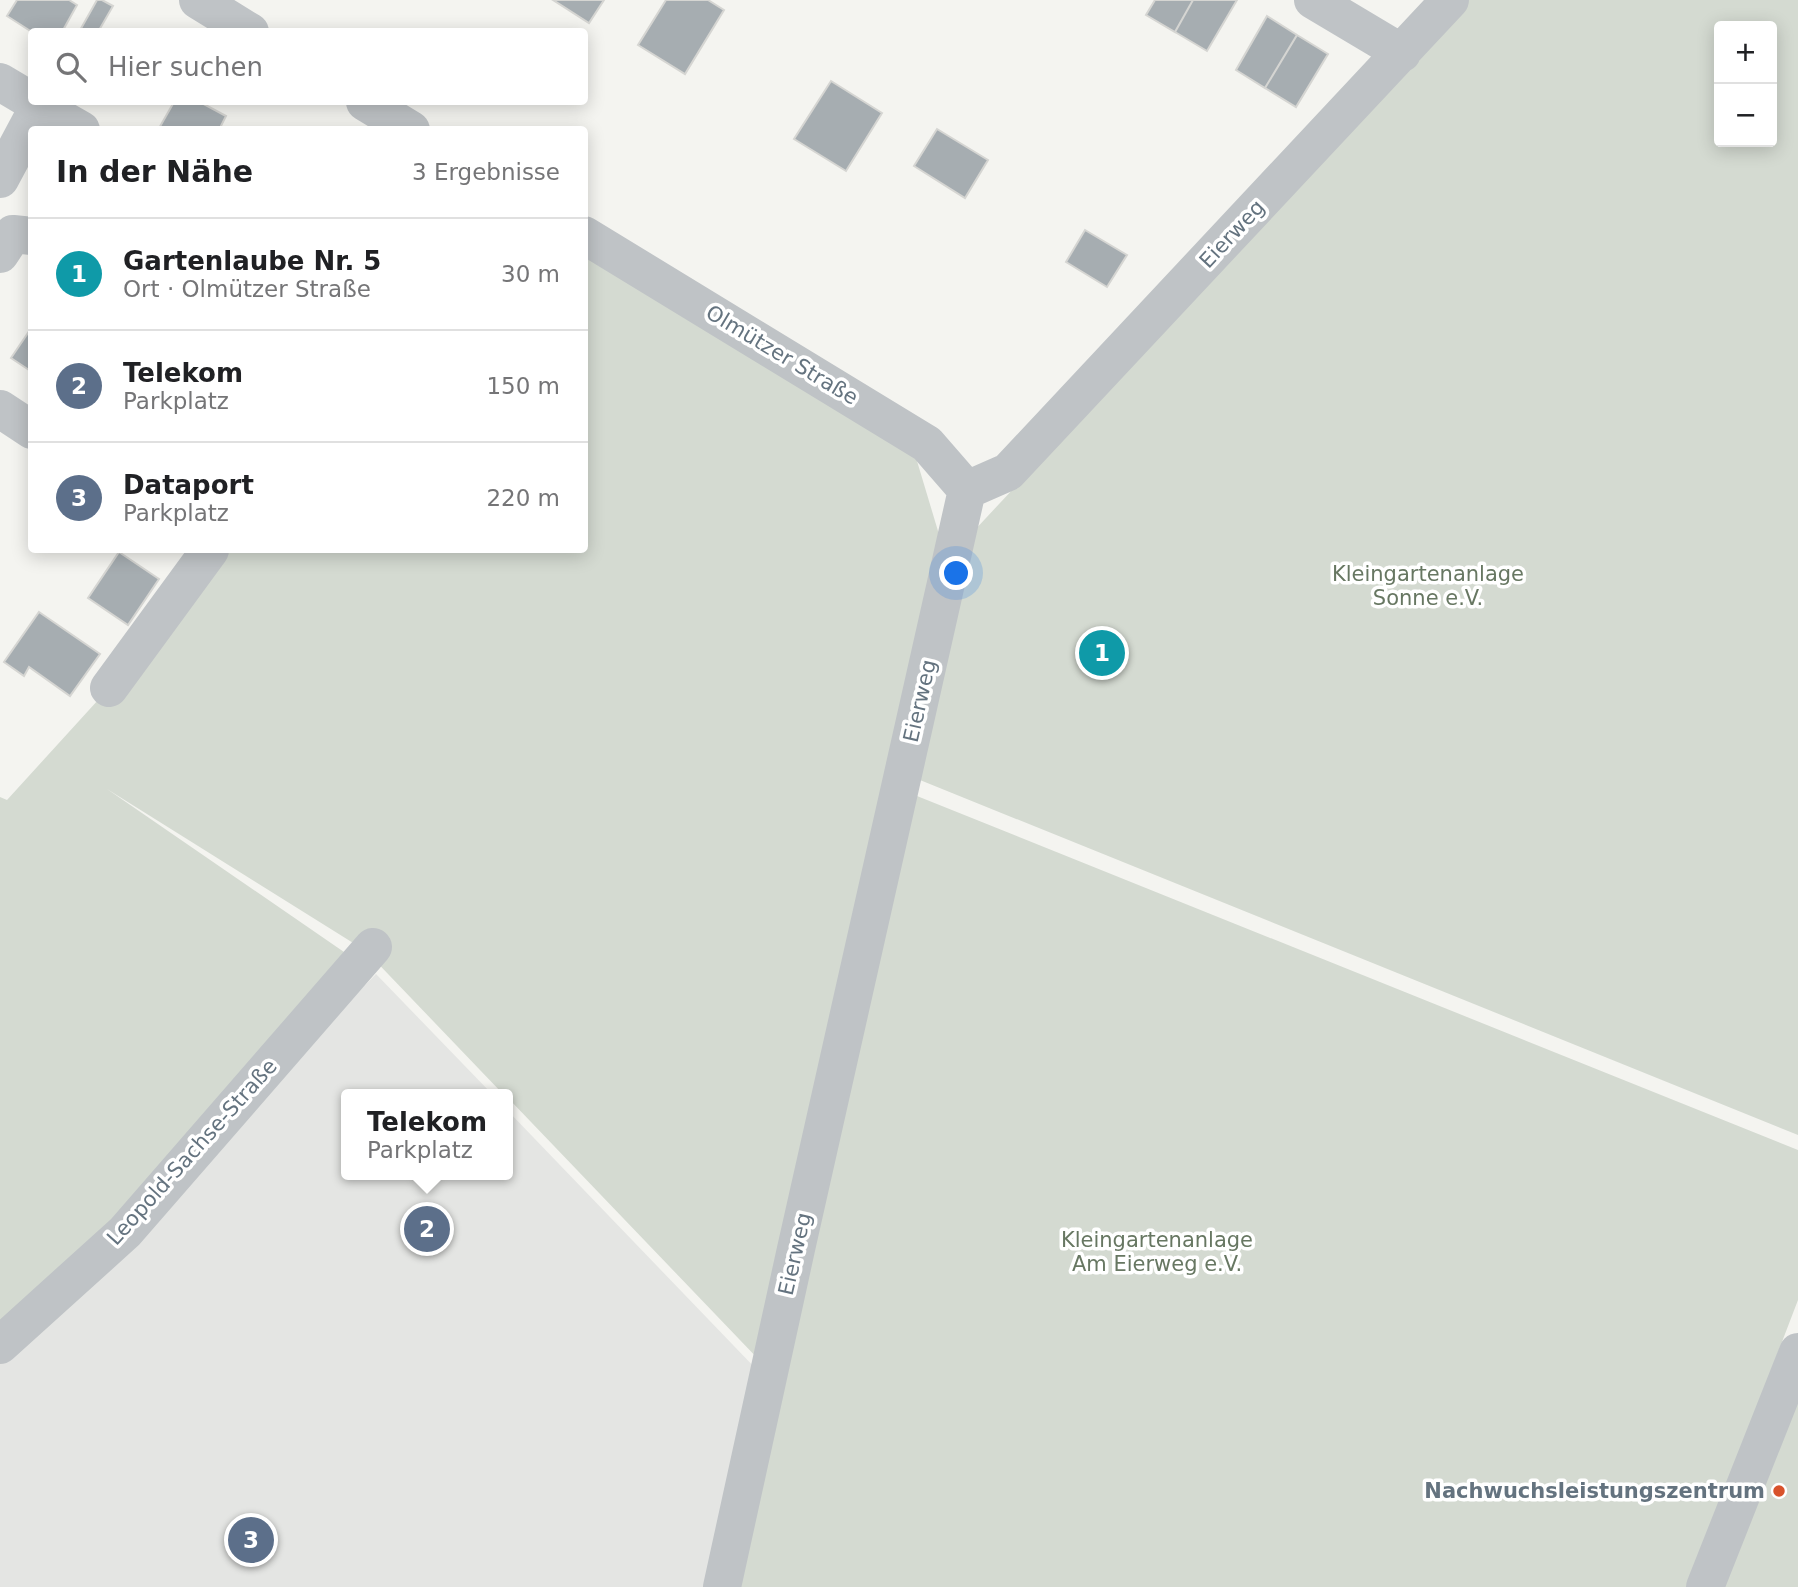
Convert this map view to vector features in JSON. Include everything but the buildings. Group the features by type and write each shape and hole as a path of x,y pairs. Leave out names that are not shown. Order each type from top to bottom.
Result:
{"street":[{"path":"198,0 244,28"},
{"path":"1313,0 1402,53"},
{"name":"Eierweg","path":"722,1587 967,490 1009,472 1450,0"},
{"path":"0,82 28,99"},
{"path":"0,179 33,105"},
{"path":"37,105 74,126"},
{"path":"370,105 404,126"},
{"name":"Olmützer Straße","path":"588,237 927,444 967,490"},
{"path":"0,409 28,427"},
{"path":"109,688 208,553"},
{"name":"Leopold-Sachse-Straße","path":"0,1345 125,1232 373,947"},
{"path":"1705,1587 1798,1352"}],"shaded area":[{"path":"376,974 487,1089 341,1089 341,1180 513,1180 513,1116 759,1372 712,1587 0,1587 0,1338 125,1232"}],"green space":[{"name":"Kleingartenanlage Sonne e.V.","path":"1469,0 1798,0 1798,1135 915,778 972,533"},
{"path":"588,242 914,451 941,541 762,1363 513,1103 513,1089 498,1089 366,951 107,789 344,952 125,1232 0,1345 0,797 7,800 109,688 208,553 588,553"},
{"name":"Kleingartenanlage Am Eierweg e.V.","path":"912,794 1798,1150 1798,1300 1688,1587 739,1587"},
{"name":"Nachwuchsleistungszentrum","path":"1798,1395 1798,1587 1724,1587"}],"place":[{"name":"Gartenlaube Nr. 5","path":"1102,653"},
{"name":"Telekom","path":"427,1229"},
{"name":"Nachwuchsleistungszentrum","path":"1779,1491"},
{"name":"Dataport","path":"251,1540"}]}
